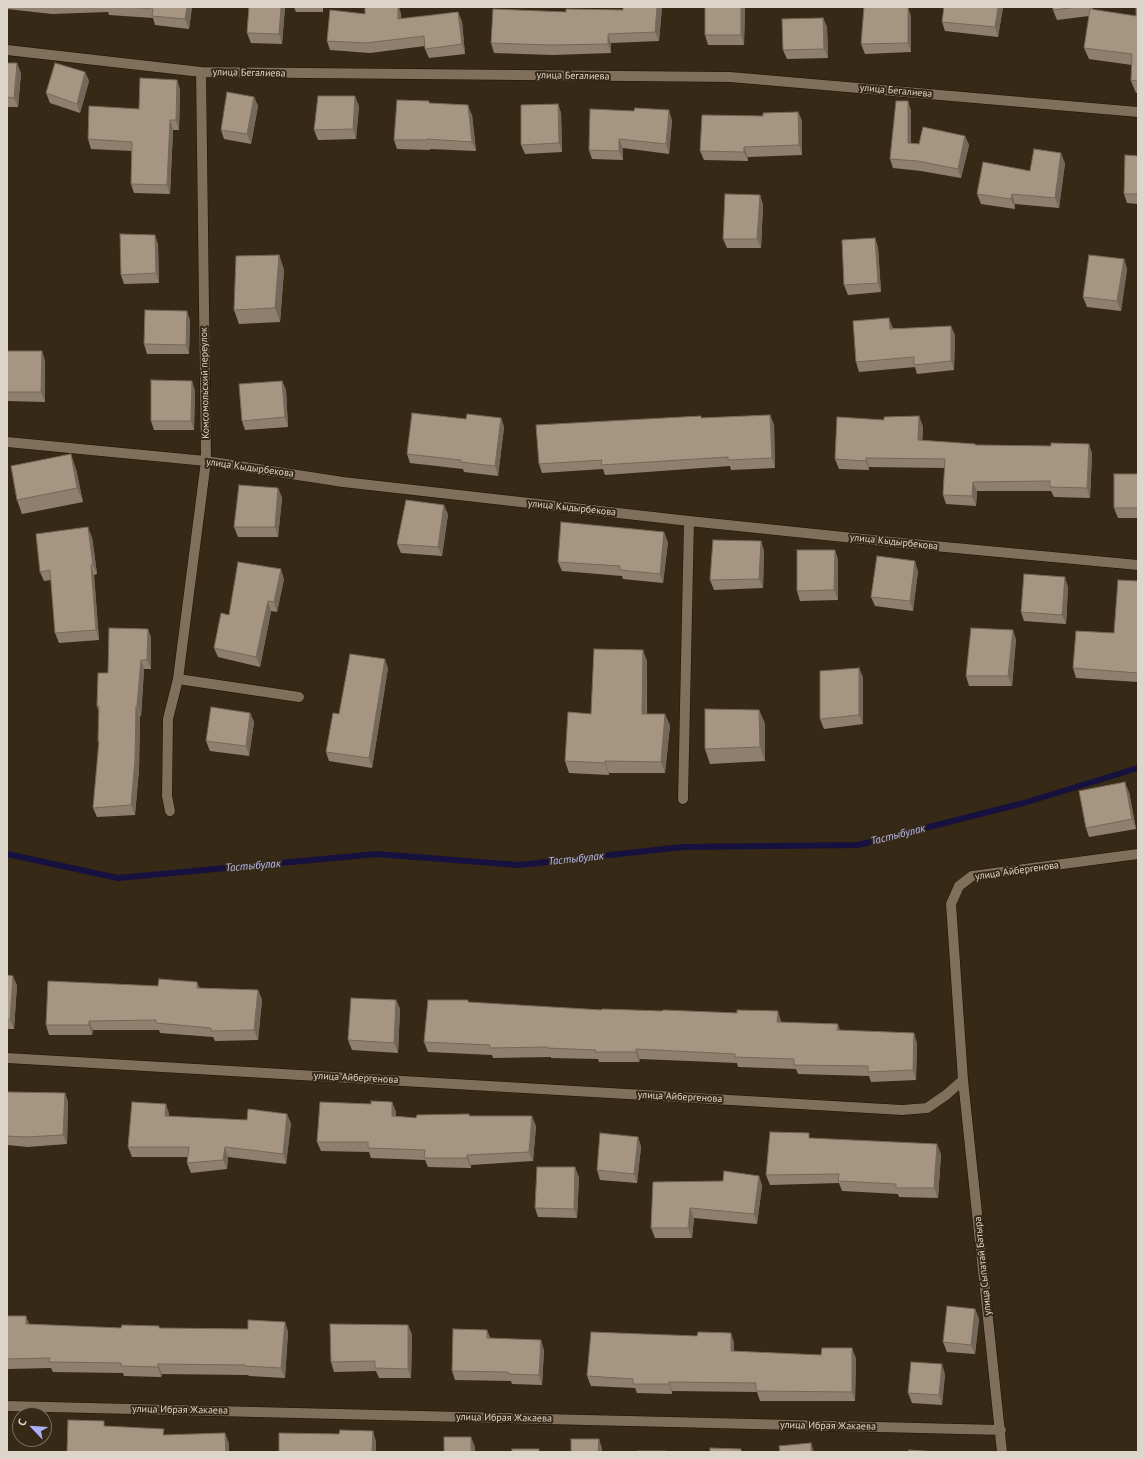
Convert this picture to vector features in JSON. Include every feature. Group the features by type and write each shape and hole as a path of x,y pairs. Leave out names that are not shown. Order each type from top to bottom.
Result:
{"street":[{"name":"улица Бегалиева","path":"7,50 201,72 730,77 1138,112"},
{"name":"Комсомольский переулок","path":"170,811 167,796 168,719 178,679 206,461 201,72"},
{"name":"улица Кыдырбекова","path":"7,442 206,461 343,482 689,521 910,544 1138,565"},
{"path":"683,799 689,521"},
{"path":"178,679 299,697"},
{"name":"улица Айбергенова","path":"7,1058 902,1110 927,1108 946,1095 963,1080 951,904 958,886 972,876 1138,854"},
{"name":"улица Сыпатай Батыра","path":"963,1080 1001,1430 1002,1452"},
{"name":"улица Ибрая Жакаева","path":"7,1406 1001,1430"}],"building":[{"path":"128,7 187,7 185,19 152,16 153,9"},
{"path":"249,7 281,7 279,34 247,33"},
{"path":"365,7 398,7 398,19 458,12 462,44 425,49 424,36 366,43 327,41 330,10 365,14"},
{"path":"623,7 657,7 655,32 608,34 608,44 550,45 491,43 493,9 566,12 566,9 623,10"},
{"path":"705,7 741,7 741,35 705,35"},
{"path":"864,7 908,7 908,43 861,44"},
{"path":"944,7 998,7 995,27 942,22"},
{"path":"1053,7 1079,7 1053,10"},
{"path":"1136,7 1138,7 1138,80 1131,81 1132,54 1084,48 1090,9 1136,16"},
{"path":"823,18 824,49 783,50 782,19"},
{"path":"7,63 17,63 14,98 7,97"},
{"path":"55,63 85,72 77,104 46,93"},
{"path":"140,78 177,80 176,120 170,120 167,185 131,184 132,142 88,139 89,106 139,109"},
{"path":"227,92 254,97 247,134 221,130"},
{"path":"318,96 355,96 353,129 314,130"},
{"path":"397,100 429,101 429,103 468,105 472,142 427,139 394,140"},
{"path":"896,101 908,101 908,143 919,144 923,127 965,136 958,169 918,161 890,159"},
{"path":"558,104 559,143 521,145 521,105"},
{"path":"635,108 669,110 666,144 619,139 619,151 589,150 590,109 634,111"},
{"path":"798,112 799,145 744,147 744,152 700,151 702,115 763,116 763,113"},
{"path":"1034,149 1061,153 1055,198 1012,194 1011,199 977,194 983,162 1030,171"},
{"path":"1125,155 1138,156 1138,194 1124,194"},
{"path":"725,194 760,195 757,239 723,239"},
{"path":"120,234 155,235 156,273 121,275"},
{"path":"875,238 878,283 844,285 842,240"},
{"path":"279,255 275,308 234,310 236,256"},
{"path":"1089,255 1124,259 1117,301 1083,297"},
{"path":"145,310 187,311 186,345 144,344"},
{"path":"889,318 890,329 951,326 951,361 914,365 914,357 856,362 853,321"},
{"path":"7,351 42,351 41,392 7,392"},
{"path":"151,380 192,381 191,421 151,421"},
{"path":"282,381 285,417 242,421 239,384"},
{"path":"412,413 466,419 467,414 501,418 495,466 460,462 461,460 407,454"},
{"path":"770,415 772,458 728,460 728,457 601,465 602,460 539,464 536,425 701,416 701,418"},
{"path":"919,416 918,440 975,445 1051,446 1051,443 1089,444 1087,488 1050,487 1050,481 973,482 972,496 943,495 945,459 866,458 866,461 835,459 837,417 884,420 884,417"},
{"path":"71,454 77,488 17,500 11,466"},
{"path":"1114,474 1138,474 1138,508 1114,508"},
{"path":"239,485 278,488 275,527 234,527"},
{"path":"406,500 444,505 438,547 397,544"},
{"path":"561,522 664,532 660,574 620,570 620,566 558,562"},
{"path":"88,527 93,565 91,565 96,630 55,633 50,570 40,572 36,534"},
{"path":"713,540 761,541 759,579 710,580"},
{"path":"797,550 835,550 834,590 797,591"},
{"path":"877,556 915,561 910,601 871,597"},
{"path":"238,562 281,569 274,602 268,601 256,657 214,648 221,613 229,615"},
{"path":"1024,574 1065,577 1062,615 1021,612"},
{"path":"1118,580 1138,581 1138,673 1073,668 1076,631 1114,633"},
{"path":"109,628 148,629 147,660 141,660 136,706 135,760 131,805 93,808 99,741 99,706 97,706 98,673 108,673"},
{"path":"971,628 1013,630 1008,676 966,676"},
{"path":"594,649 643,650 642,714 665,714 661,762 605,761 605,763 565,761 568,712 591,714"},
{"path":"350,654 385,659 369,758 326,752 333,713 339,714"},
{"path":"859,668 859,715 820,719 820,671"},
{"path":"211,707 250,713 246,746 206,741"},
{"path":"705,709 759,710 760,747 705,749"},
{"path":"1125,782 1132,819 1086,828 1079,791"},
{"path":"7,975 13,976 10,1020 7,1020"},
{"path":"159,979 197,982 197,988 258,990 254,1030 211,1031 211,1028 156,1023 156,1020 89,1021 89,1025 46,1025 48,981 158,986"},
{"path":"351,998 396,1000 394,1043 348,1040"},
{"path":"428,1000 468,1000 468,1002 602,1010 663,1010 737,1013 737,1010 778,1011 777,1022 838,1024 837,1030 914,1033 913,1070 868,1072 868,1066 794,1065 794,1059 735,1057 735,1054 636,1049 636,1052 595,1052 596,1050 547,1048 548,1047 490,1048 490,1045 424,1042"},
{"path":"7,1092 65,1093 63,1135 25,1137 7,1136"},
{"path":"371,1101 392,1102 392,1116 416,1118 417,1115 469,1114 469,1116 532,1116 529,1152 467,1155 467,1158 424,1158 425,1150 368,1148 368,1142 317,1142 320,1102 371,1104"},
{"path":"132,1102 166,1104 165,1116 247,1120 248,1109 287,1114 283,1154 225,1147 223,1160 187,1163 189,1147 128,1147"},
{"path":"770,1132 809,1133 809,1138 937,1144 934,1188 896,1188 896,1184 838,1181 839,1174 766,1175"},
{"path":"600,1133 638,1137 634,1174 597,1170"},
{"path":"537,1167 575,1167 574,1209 535,1208"},
{"path":"724,1171 759,1176 754,1214 690,1208 688,1228 651,1228 653,1182 723,1181"},
{"path":"947,1306 975,1309 971,1345 943,1342"},
{"path":"7,1316 26,1316 26,1324 121,1328 122,1325 159,1326 159,1328 248,1329 248,1320 285,1322 281,1368 245,1365 158,1364 158,1367 121,1366 121,1363 49,1362 50,1358 7,1359"},
{"path":"330,1324 408,1325 408,1369 375,1368 375,1361 331,1362"},
{"path":"453,1329 487,1330 487,1338 541,1340 539,1375 508,1374 508,1372 452,1371"},
{"path":"591,1332 697,1336 698,1332 731,1333 731,1351 821,1355 822,1348 852,1348 852,1392 756,1391 756,1383 669,1382 669,1384 633,1384 633,1379 587,1376"},
{"path":"911,1362 942,1364 939,1395 908,1393"},
{"path":"68,1420 104,1421 104,1426 164,1429 163,1435 225,1433 226,1452 67,1452"},
{"path":"340,1430 373,1431 372,1452 279,1452 279,1433 339,1434"},
{"path":"444,1437 471,1437 471,1452 444,1452"},
{"path":"571,1439 599,1439 598,1452 571,1452"},
{"path":"811,1443 811,1452 780,1452 779,1446"},
{"path":"710,1448 741,1449 741,1452 710,1452"},
{"path":"512,1449 539,1449 539,1452 512,1452"},
{"path":"909,1450 937,1452 909,1452"},
{"path":"666,1451 666,1452 638,1452"}],"waterway":[{"name":"Тастыбулак","path":"7,854 118,878 377,854 519,865 683,847 858,845 1024,803 1138,768"}]}
